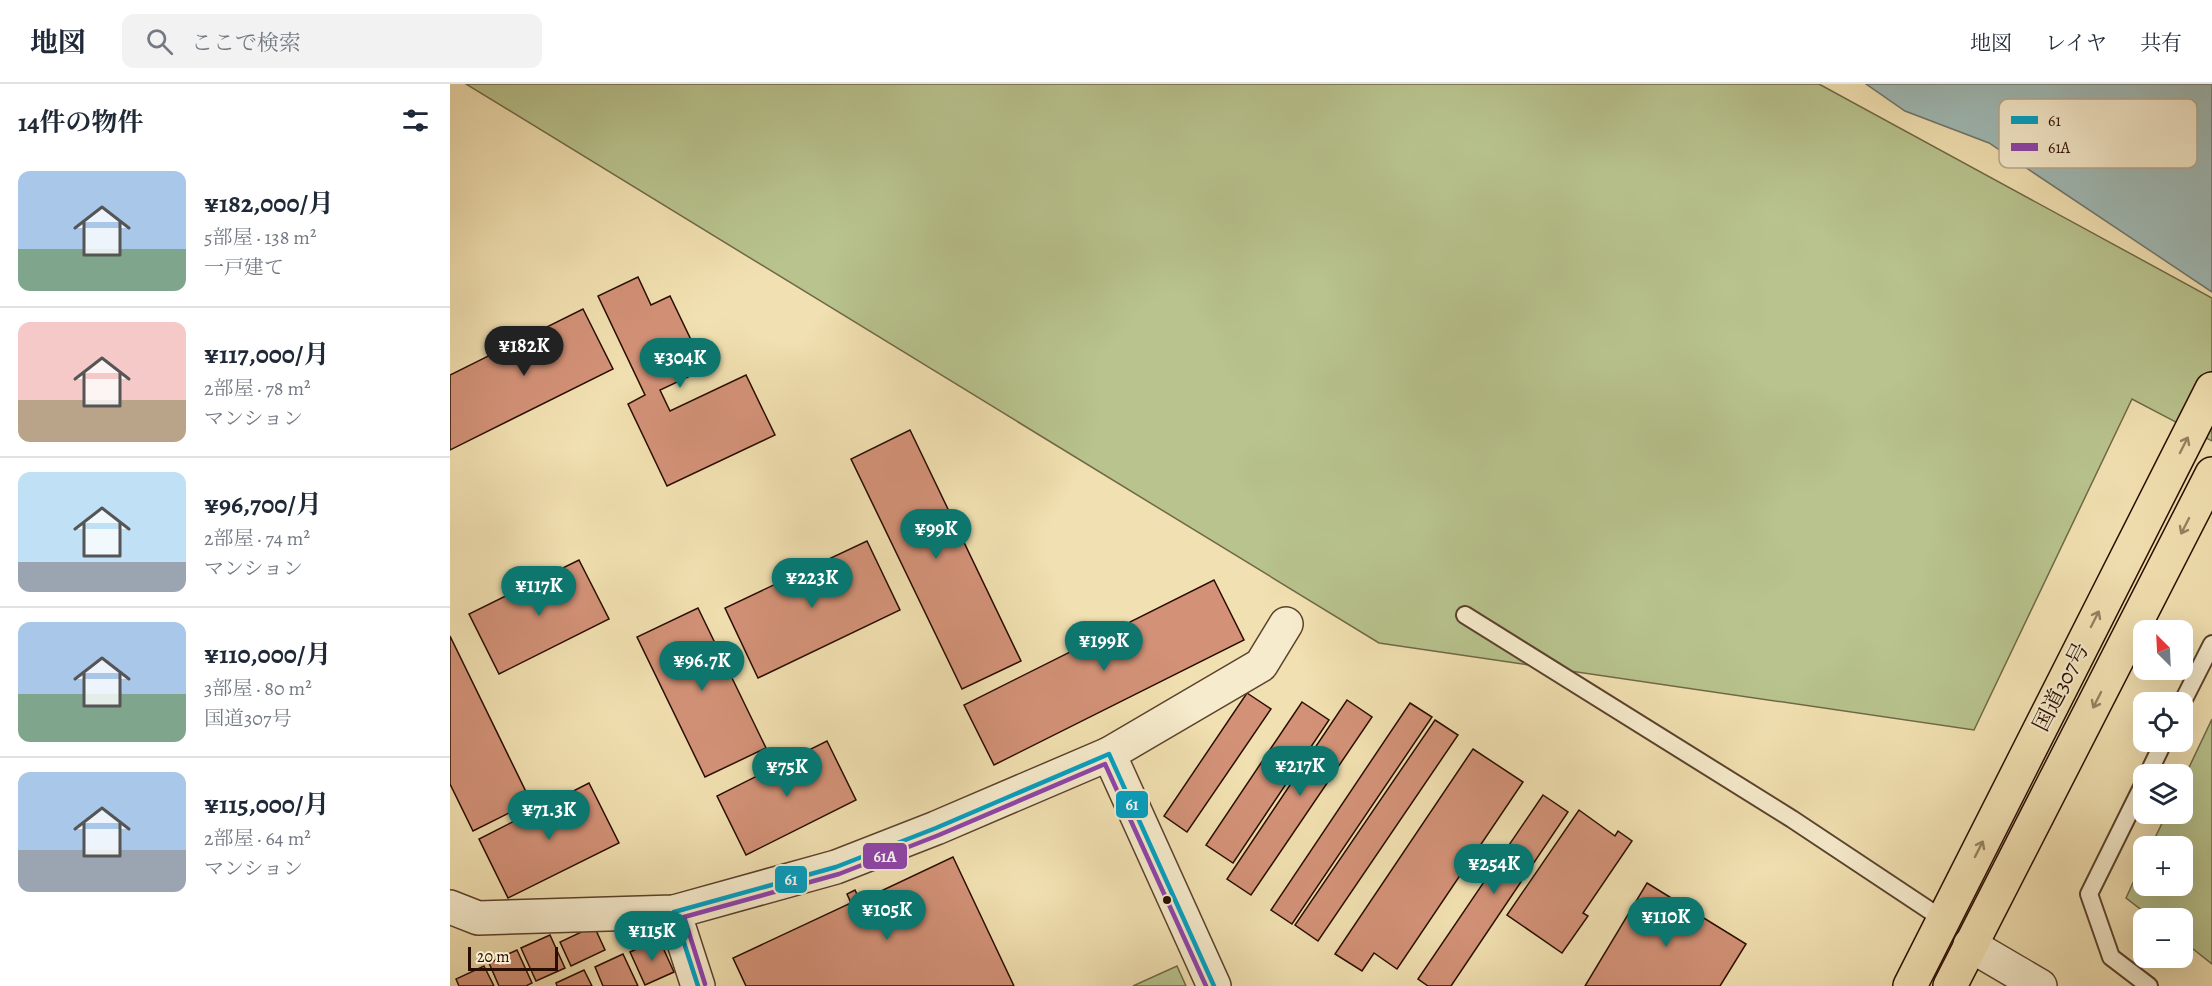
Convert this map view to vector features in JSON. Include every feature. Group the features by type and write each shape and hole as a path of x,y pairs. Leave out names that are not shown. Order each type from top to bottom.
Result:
{"highway":[{"name":"国道307号","path":"1910,986 2212,389"},
{"name":"国道307号","path":"1950,986 2212,474"}],"street":[{"path":"460,918 674,912 836,867 936,828 1109,754 1261,665 1286,624"},
{"path":"1109,754 1214,986"},
{"path":"674,912 698,986"},
{"path":"1976,934 2040,986"}],"lane":[{"path":"1466,615 1792,819 1948,910"},
{"path":"2188,692 2212,644"},
{"path":"2133,805 2089,894 2111,957 2149,986"}],"green space":[{"path":"466,84 1819,84 2212,298 2212,441 2132,399 1974,730 1379,643"},
{"path":"2212,719 2212,964 2193,949 2193,908 2139,908 2126,898 2133,883 2133,896 2193,896 2193,836 2156,836 2162,824 2193,824 2193,764 2191,764"},
{"path":"1177,966 1186,986 1133,986"}],"water":[{"path":"1866,84 2212,84 2212,292 2026,168 2197,168 2197,99 1999,99 1999,150 1989,143 1905,111"}],"building":[{"path":"638,277 651,305 670,296 705,369 660,390 670,411 746,375 775,435 667,486 628,404 645,395 598,296"},
{"path":"583,309 613,369 450,450 450,375"},
{"path":"910,430 1021,661 962,689 851,459"},
{"path":"867,541 900,610 758,678 725,608"},
{"path":"579,560 609,619 499,674 469,614"},
{"path":"1214,580 1244,640 994,765 964,705"},
{"path":"698,608 766,748 705,777 637,637"},
{"path":"450,636 531,802 473,831 450,784"},
{"path":"1247,693 1271,709 1187,832 1164,816"},
{"path":"1347,700 1372,717 1251,895 1227,879"},
{"path":"1302,702 1329,720 1233,863 1206,845"},
{"path":"1410,703 1432,717 1292,924 1271,910"},
{"path":"1435,720 1458,735 1318,941 1295,925"},
{"path":"827,741 856,800 746,855 717,796"},
{"path":"1473,749 1523,782 1397,969 1374,953 1362,971 1335,954"},
{"path":"589,783 619,843 508,898 479,839"},
{"path":"1543,795 1568,812 1451,986 1428,986 1418,979"},
{"path":"1579,810 1615,836 1618,831 1632,841 1583,913 1588,916 1562,953 1507,915"},
{"path":"953,857 1014,986 746,986 733,958 851,903 847,894 855,890 860,901"},
{"path":"1647,883 1746,944 1720,986 1585,986"},
{"path":"594,926 605,950 571,966 560,942"},
{"path":"550,935 565,968 536,981 521,948"},
{"path":"659,939 674,972 645,985 630,952"},
{"path":"517,950 532,983 526,986 499,986 489,963"},
{"path":"623,954 638,986 603,986 595,967"},
{"path":"484,966 494,986 459,986 456,979"},
{"path":"584,970 592,986 557,986 556,983"}],"transit line":[{"name":"61","path":"698,986 674,912 836,867 936,828 1109,754 1214,986"},
{"name":"61A","path":"705,984 684,917 839,874 939,835 1105,764 1206,986"}]}
